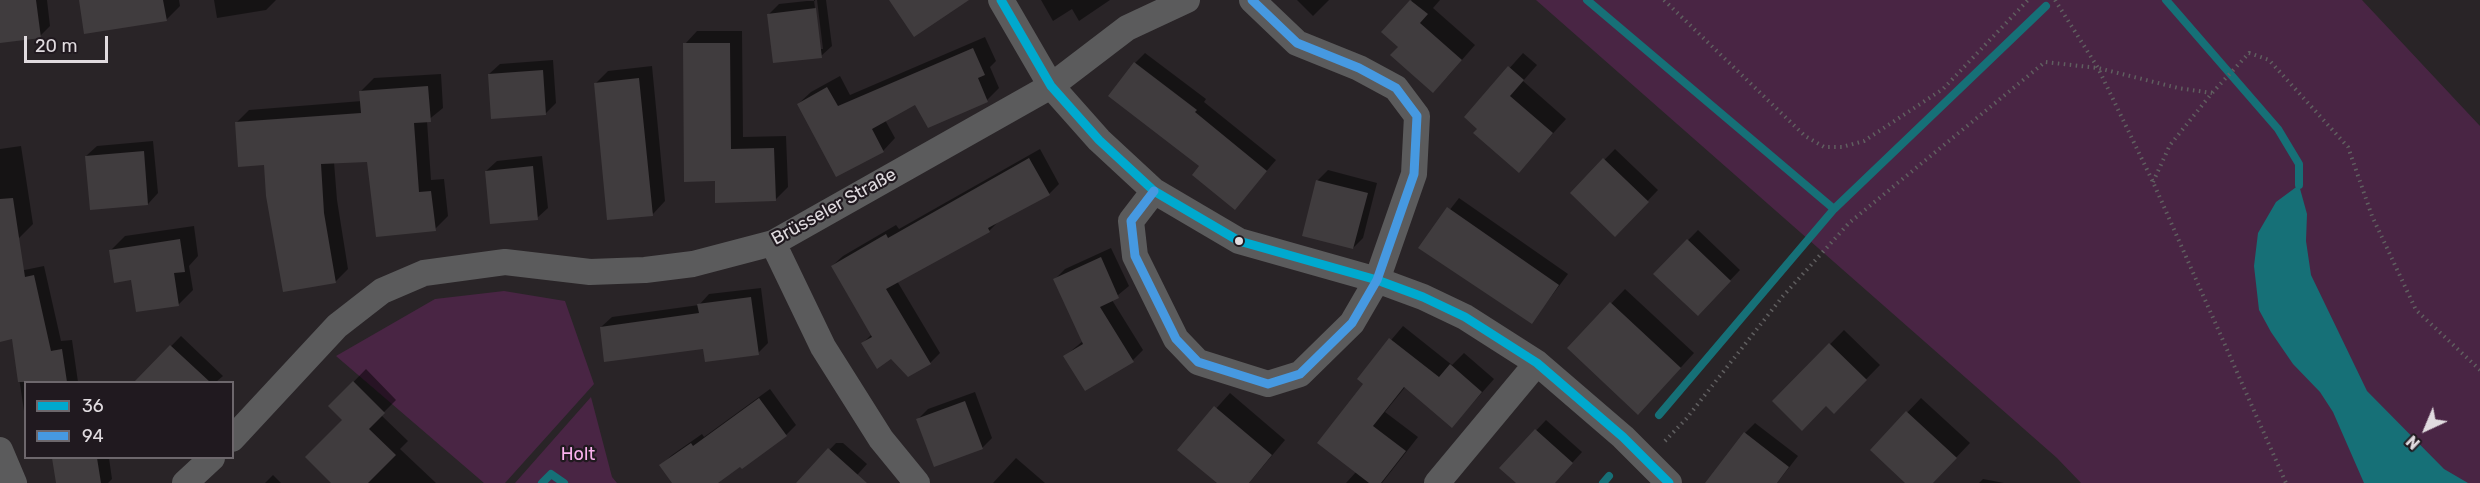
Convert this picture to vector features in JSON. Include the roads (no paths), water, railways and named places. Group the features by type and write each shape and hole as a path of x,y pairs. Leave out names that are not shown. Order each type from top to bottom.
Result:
{"street":[{"path":"1001,0 1052,86 1099,140 1154,191 1239,241 1377,280 1423,297 1465,317 1537,363 1647,459 1669,483"},
{"name":"Brüsseler Straße","path":"234,437 337,326 382,291 424,273 505,262 590,272 645,270 693,264 773,243 1052,86 1128,28 1187,0"},
{"path":"1154,191 1131,221 1135,255 1176,339 1198,363 1268,384 1300,374 1352,323 1377,280 1414,174 1417,116 1396,88 1359,68 1297,43 1252,0"},
{"path":"773,243 823,347 881,439 917,483"},
{"path":"1437,483 1537,363"},
{"path":"0,450 14,483"},
{"path":"185,483 211,459"}],"water":[{"path":"2299,185 2307,214 2306,241 2311,275 2367,391 2444,469 2468,483 2364,483 2333,412 2320,392 2293,364 2271,332 2259,310 2254,266 2258,233 2276,202"}],"waterway":[{"path":"1587,0 1834,209"},
{"path":"2166,0 2278,129 2299,164 2299,185"},
{"path":"1659,415 1834,209 2046,6"},
{"path":"542,483 551,474 564,483"},
{"path":"1603,483 1609,476"}],"park label":[{"name":"Holt","path":"578,455"}]}
